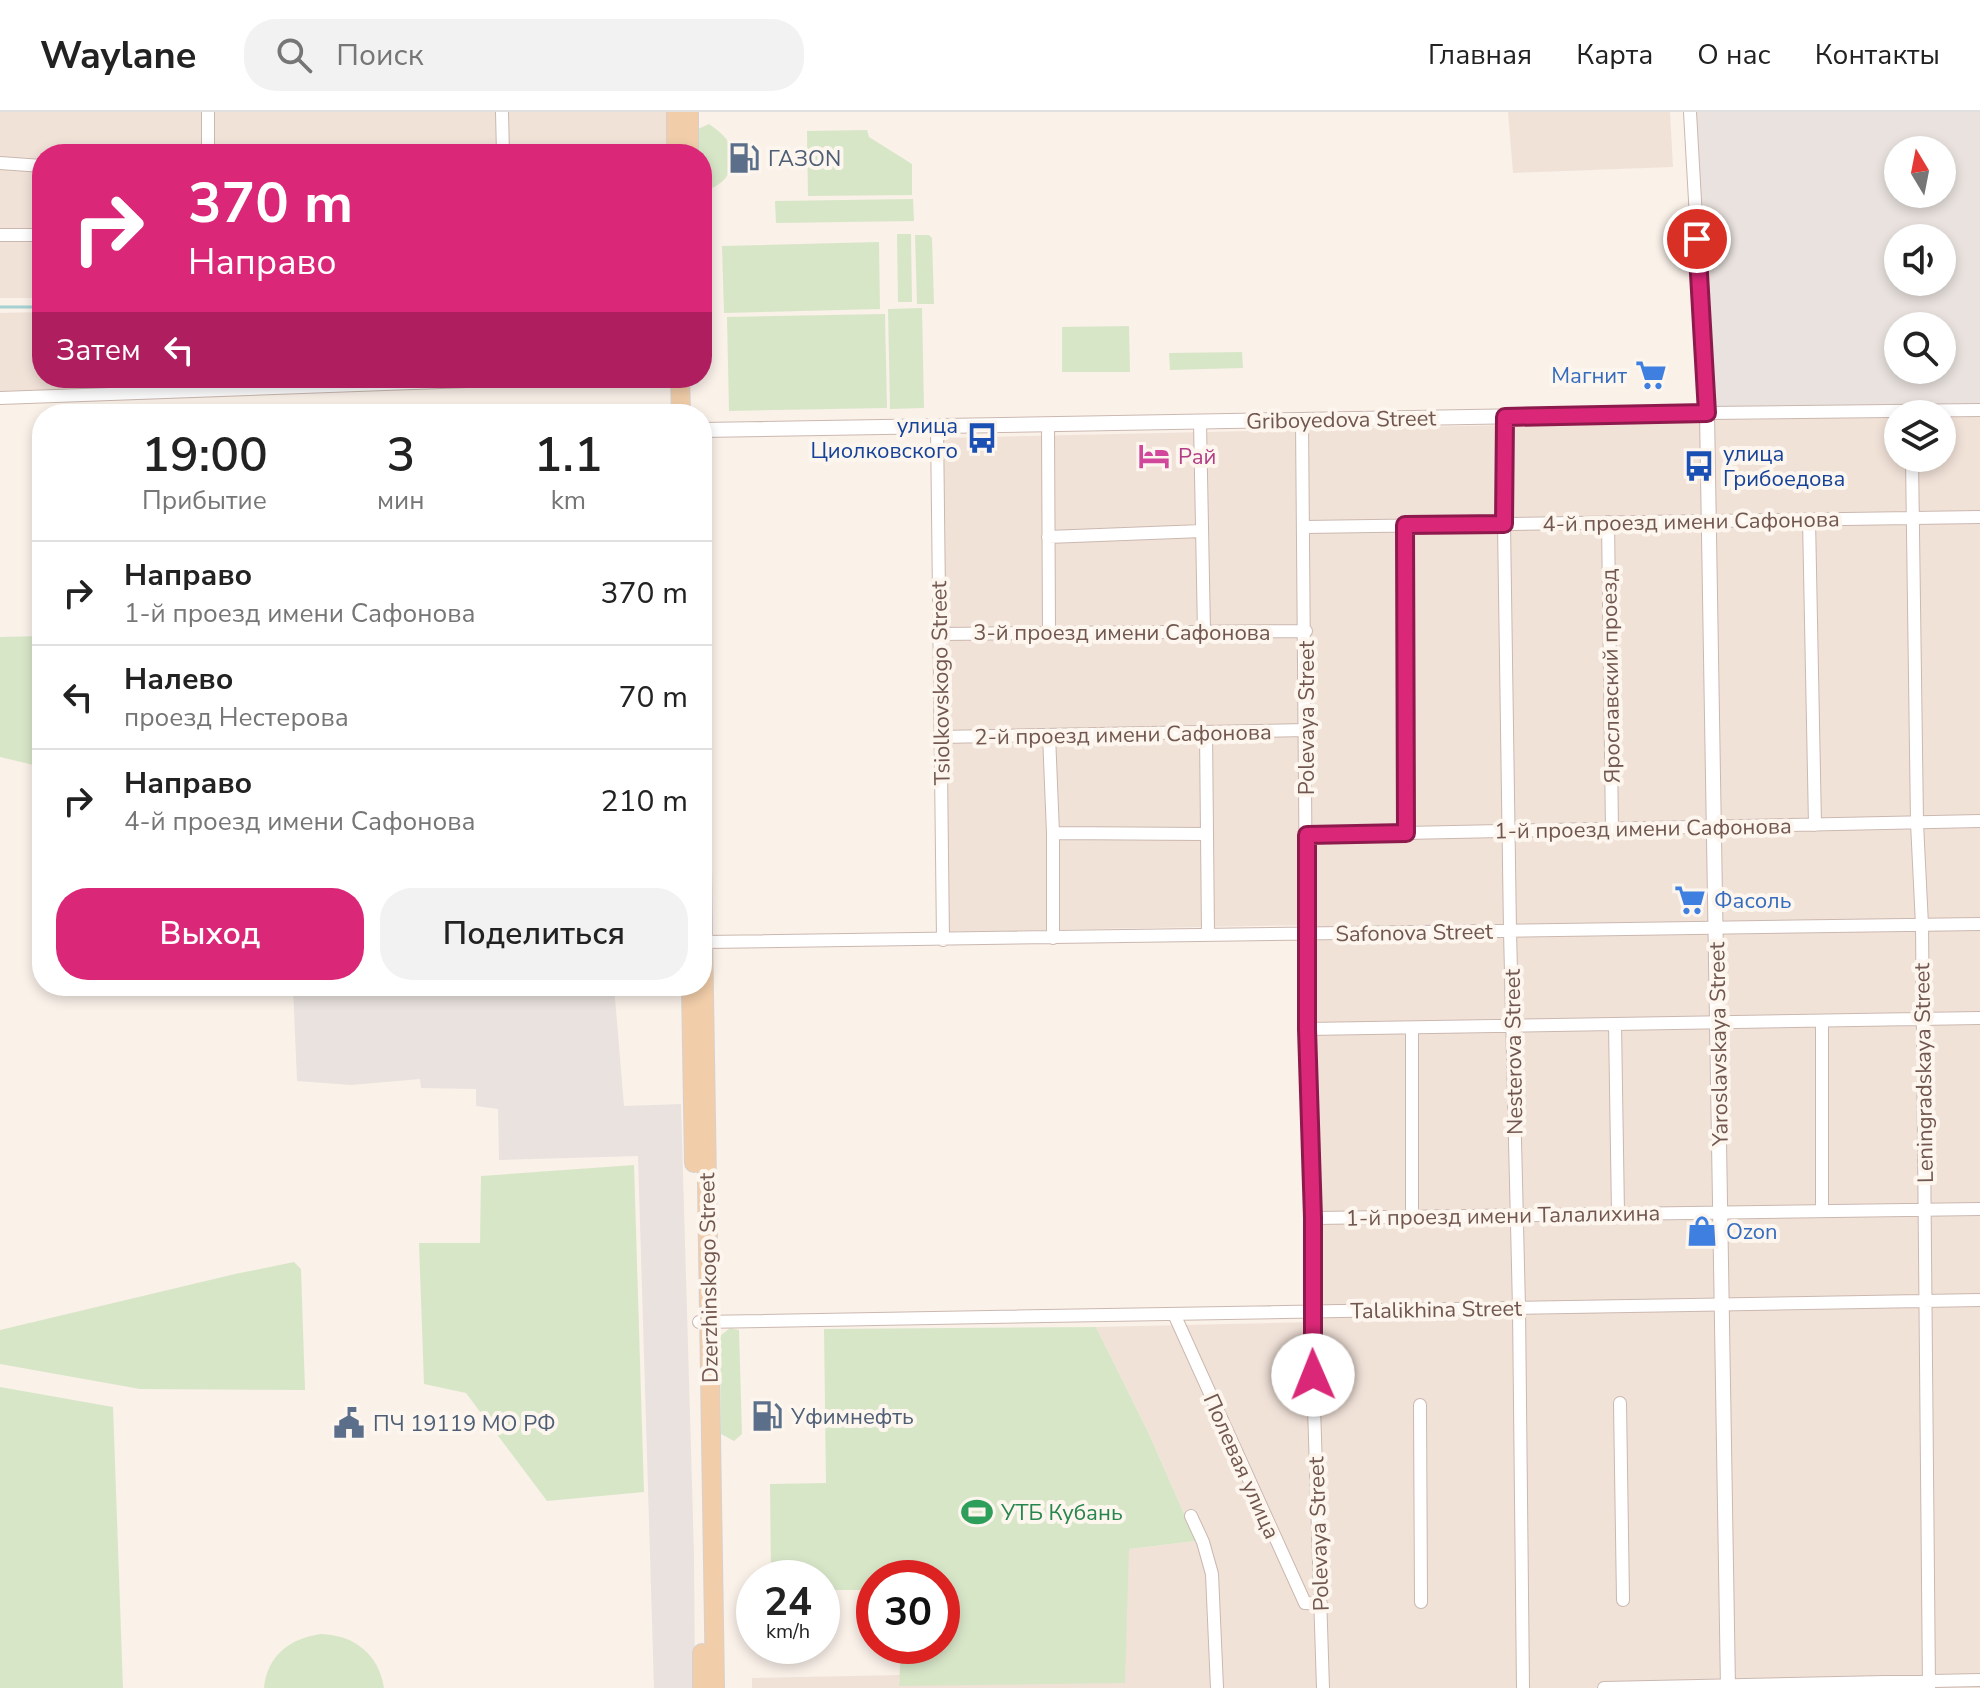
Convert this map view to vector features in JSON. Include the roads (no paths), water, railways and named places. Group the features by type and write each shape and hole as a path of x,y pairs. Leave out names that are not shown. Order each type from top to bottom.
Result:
{"main road":[{"path":"676,112 676,144"},
{"path":"689,112 689,144"},
{"name":"Dzerzhinskogo Street","path":"691,996 715,1688"},
{"name":"Dzerzhinskogo Street","path":"702,1688 703,996"}],"street":[{"path":"208,112 208,144"},
{"path":"502,112 503,144"},
{"name":"Yaroslavskaya Street","path":"1690,112 1710,521 1728,1686"},
{"path":"0,163 32,165"},
{"path":"0,235 32,235"},
{"path":"0,398 274,388"},
{"name":"Griboyedova Street","path":"1956,411 1980,410"},
{"name":"Griboyedova Street","path":"712,430 1707,413 1884,413"},
{"name":"Nesterova Street","path":"1505,417 1504,524 1523,1688"},
{"name":"Polevaya Street","path":"1302,420 1307,1029 1323,1688"},
{"path":"1200,422 1204,632"},
{"path":"1048,424 1049,633"},
{"name":"Tsiolkovskogo Street","path":"937,426 943,940"},
{"name":"Leningradskaya Street","path":"1912,472 1917,823 1922,925 1929,1684"},
{"name":"4-й проезд имени Сафонова","path":"1305,527 1980,517"},
{"path":"1809,519 1815,825"},
{"name":"Ярославский проезд","path":"1608,522 1612,829"},
{"path":"1405,525 1406,833"},
{"path":"1048,537 1202,531"},
{"name":"3-й проезд имени Сафонова","path":"939,634 1306,631"},
{"name":"2-й проезд имени Сафонова","path":"940,737 1306,730"},
{"path":"1206,732 1208,935"},
{"path":"1049,735 1053,938"},
{"name":"1-й проезд имени Сафонова","path":"1307,835 1980,821"},
{"path":"1053,833 1206,834"},
{"name":"Safonova Street","path":"712,942 1980,924"},
{"path":"1307,1029 1980,1018"},
{"path":"1822,1021 1822,1211"},
{"path":"1615,1024 1618,1214"},
{"path":"1412,1028 1412,1216"},
{"name":"1-й проезд имени Талалихина","path":"1313,1218 1980,1209"},
{"name":"Talalikhina Street","path":"704,1322 1980,1300"},
{"name":"Полевая улица","path":"1174,1314 1305,1603 1321,1604"},
{"path":"1620,1403 1623,1600"},
{"path":"1420,1405 1421,1602"},
{"path":"1191,1516 1203,1542 1212,1574 1217,1688"},
{"path":"1604,1688 1929,1684 1980,1680"}],"waterway":[{"path":"0,307 32,307"}],"place":[{"name":"ГАЗON","path":"744,158"},
{"name":"Магнит","path":"1651,375"},
{"name":"улица Циолковского","path":"982,438"},
{"name":"Рай","path":"1154,456"},
{"name":"улица Грибоедова","path":"1699,466"},
{"name":"Фасоль","path":"1690,900"},
{"name":"Ozon","path":"1702,1231"},
{"name":"Уфимнефть","path":"767,1416"},
{"name":"ПЧ 19119 МО РФ","path":"349,1423"},
{"name":"УТБ Кубань","path":"977,1512"}]}
